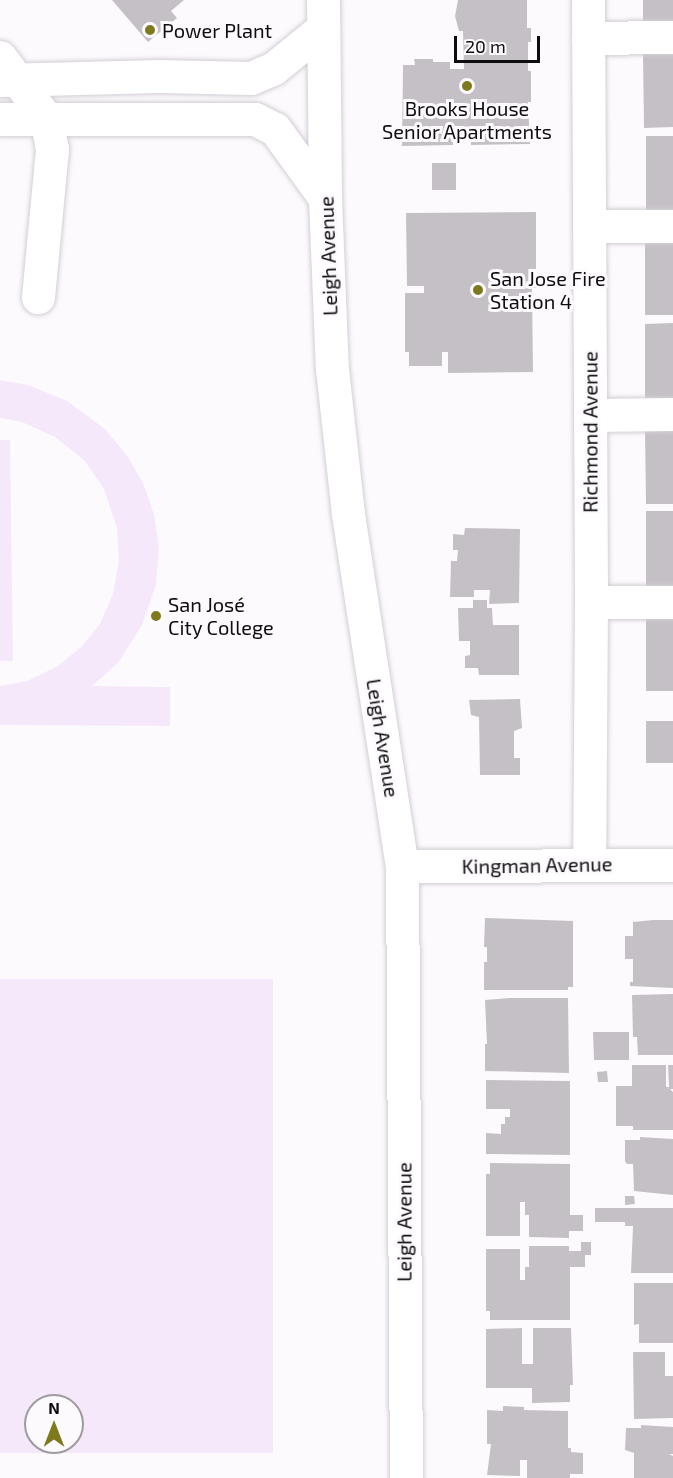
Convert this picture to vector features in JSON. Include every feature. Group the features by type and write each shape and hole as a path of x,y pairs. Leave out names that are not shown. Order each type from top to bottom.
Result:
{"street":[{"name":"Richmond Avenue","path":"588,0 591,602 589,864"},
{"path":"5,72 251,78 274,68 323,14"},
{"name":"Leigh Avenue","path":"323,14 332,369 348,514 402,866 406,1478"},
{"path":"588,39 673,37"},
{"path":"5,72 46,118 52,149 38,297"},
{"path":"0,119 255,119 275,129 326,198"},
{"path":"589,226 673,226"},
{"path":"590,415 673,414"},
{"path":"591,602 673,602"},
{"name":"Kingman Avenue","path":"402,866 673,865"}],"shaded area":[{"path":"0,380 28,385 67,401 105,429 128,457 143,483 154,514 159,548 156,585 142,625 118,663 92,686 170,687 170,726 0,725 0,686 27,681 58,666 81,647 100,624 113,594 119,560 117,528 104,489 84,460 55,437 22,422 0,418"},
{"path":"0,440 10,440 13,661 0,661"},
{"path":"0,979 273,979 273,1453 84,1453 84,1394 24,1394 24,1453 0,1453"}],"building":[{"name":"Power Plant","path":"112,0 184,0 171,11 177,18 148,42"},
{"name":"Brooks House Senior Apartments","path":"458,0 527,0 527,28 531,28 531,42 528,42 528,71 531,71 531,102 528,102 530,144 471,145 471,140 453,140 453,145 402,146 403,65 415,65 414,59 433,59 433,62 450,62 450,69 464,69 463,31 459,31 455,16"},
{"path":"643,0 673,0 673,22 643,22"},
{"path":"673,53 673,127 644,128 643,54"},
{"path":"646,136 673,136 673,211 646,211"},
{"path":"432,163 456,163 456,190 432,190"},
{"name":"San Jose Fire Station 4","path":"536,212 536,288 532,288 533,372 448,373 448,352 442,352 442,366 409,366 409,352 405,352 405,293 424,293 424,286 407,286 406,213"},
{"path":"645,240 673,240 673,315 645,315"},
{"path":"673,323 673,398 645,398 645,324"},
{"path":"645,429 673,429 673,504 646,504"},
{"path":"646,511 673,511 673,586 646,586"},
{"path":"465,528 520,529 519,603 489,604 490,590 474,590 474,597 450,597 451,561 457,561 458,550 453,550 453,534 464,535"},
{"path":"473,600 487,600 487,608 492,608 493,625 519,625 519,675 479,675 478,668 465,668 465,656 470,655 470,641 459,641 458,608 473,608"},
{"path":"646,616 673,616 673,691 646,691"},
{"path":"520,699 522,728 514,731 514,758 520,758 520,775 480,775 479,717 471,715 469,700"},
{"path":"646,721 673,721 673,763 646,763"},
{"path":"485,918 573,921 573,987 568,987 568,990 484,990 484,962 487,962 487,947 484,947"},
{"path":"673,920 673,988 630,986 630,982 633,982 633,959 625,959 625,936 633,936 633,922"},
{"path":"673,994 673,1055 638,1055 637,1037 633,1037 632,995"},
{"path":"568,998 569,1073 485,1071 485,1044 487,1044 485,1000"},
{"path":"593,1032 629,1032 629,1060 594,1060"},
{"path":"632,1065 666,1065 666,1087 669,1087 668,1065 673,1065 673,1089 670,1089 673,1092 673,1130 633,1130 633,1126 616,1126 616,1086 632,1086"},
{"path":"607,1071 608,1082 598,1082 597,1072"},
{"path":"486,1080 570,1081 570,1155 486,1154 486,1133 501,1134 501,1124 505,1124 505,1117 510,1117 510,1109 486,1109"},
{"path":"640,1137 673,1139 673,1195 634,1191 633,1164 627,1164 625,1161 625,1140 640,1140"},
{"path":"490,1163 570,1164 570,1215 583,1215 583,1231 569,1231 569,1238 529,1237 529,1215 525,1215 525,1202 520,1202 520,1236 486,1236 486,1174 490,1174"},
{"path":"625,1196 634,1196 635,1204 625,1205"},
{"path":"595,1208 673,1208 673,1273 631,1273 633,1226 625,1226 625,1222 595,1222"},
{"path":"581,1242 591,1242 591,1255 585,1255 585,1267 570,1267 570,1320 490,1320 490,1311 486,1311 486,1249 520,1249 520,1280 525,1280 525,1267 529,1267 529,1246 569,1246 569,1251 581,1251"},
{"path":"634,1283 673,1283 673,1343 639,1343 639,1324 634,1325"},
{"path":"522,1328 522,1364 533,1364 533,1328 571,1328 573,1385 570,1385 570,1402 532,1403 532,1388 486,1388 486,1329"},
{"path":"633,1352 665,1352 665,1376 673,1376 673,1418 634,1419"},
{"path":"503,1406 524,1407 524,1410 568,1411 568,1448 571,1448 571,1452 583,1453 583,1474 570,1474 570,1478 527,1478 527,1460 520,1460 520,1476 487,1475 491,1444 487,1444 487,1410 503,1411"},
{"path":"641,1425 673,1427 673,1454 669,1454 673,1456 673,1478 634,1478 634,1453 625,1450 626,1428 641,1428"}],"place":[{"name":"Power Plant","path":"150,30"},
{"name":"Brooks House Senior Apartments","path":"467,86"},
{"name":"San Jose Fire Station 4","path":"478,290"},
{"name":"San José City College","path":"156,616"}]}
